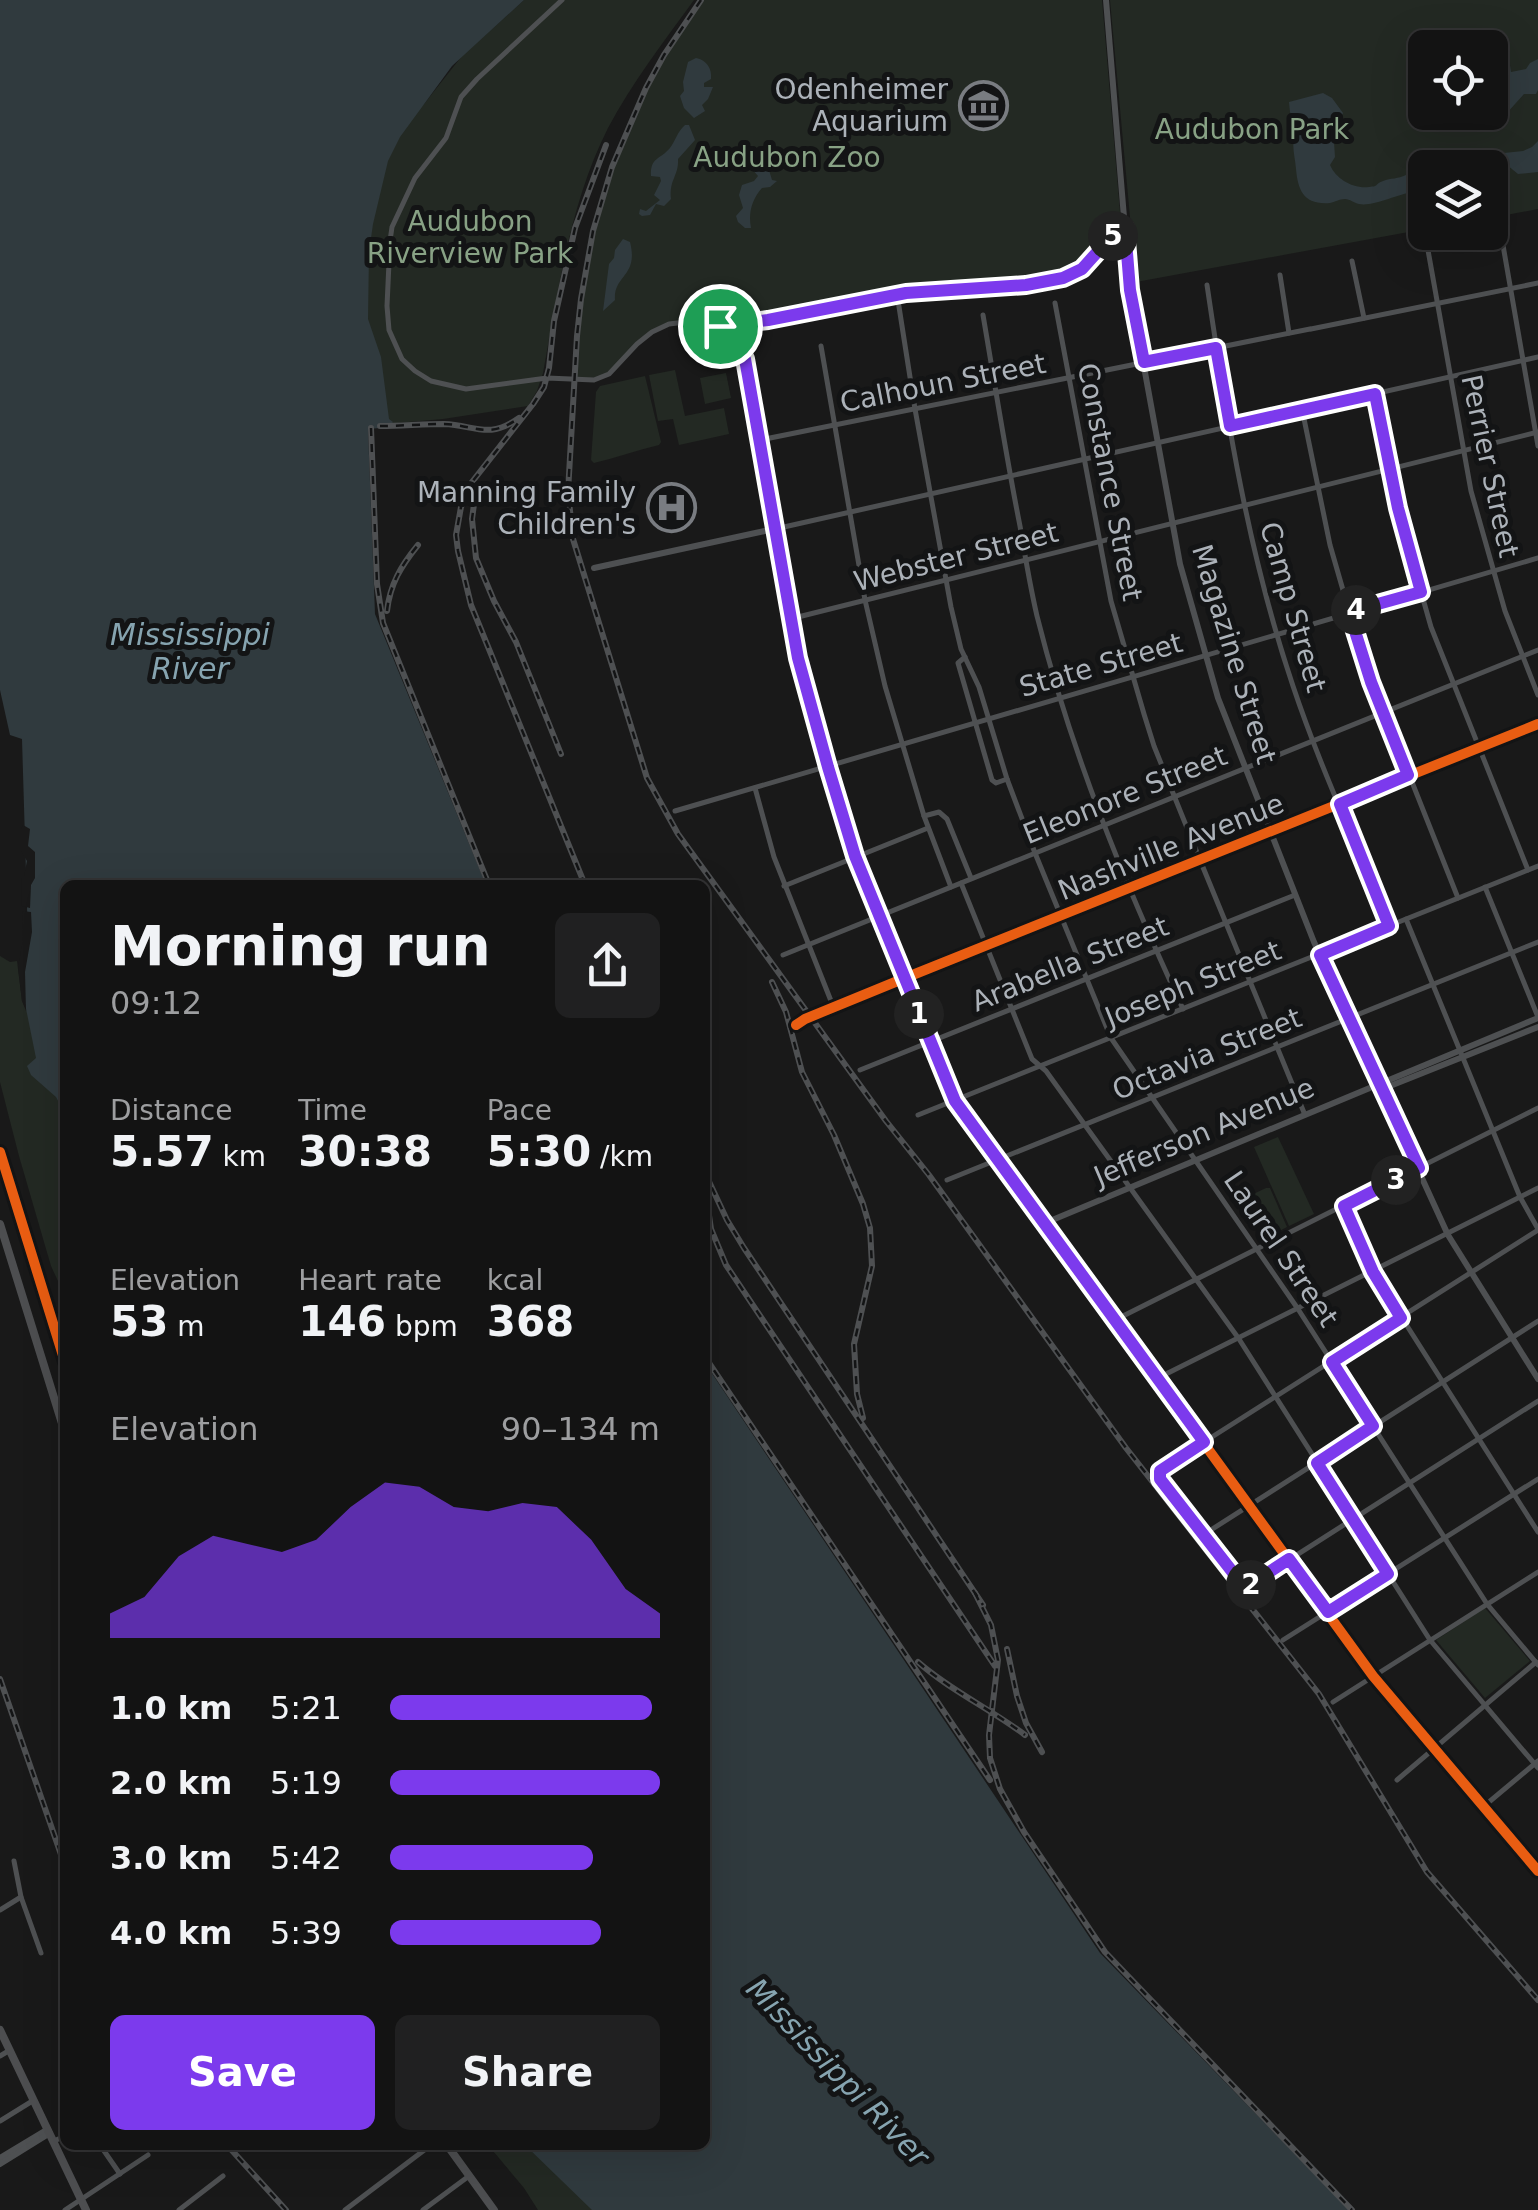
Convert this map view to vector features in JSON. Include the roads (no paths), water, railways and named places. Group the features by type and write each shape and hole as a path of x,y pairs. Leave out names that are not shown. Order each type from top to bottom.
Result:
{"main road":[{"path":"0,1224 60,1417"},
{"path":"0,2030 86,2210"},
{"path":"451,2150 494,2210"}],"street":[{"path":"562,0 461,97 446,138 415,178 392,228 389,330 402,359 431,381 466,389 547,378 594,380 610,374 636,344 661,327 678,322 720,326 898,294 1026,285 1063,278 1082,269 1109,239 1125,228"},
{"name":"Magazine Street","path":"1106,0 1130,290 1172,524 1205,656 1244,769 1320,955 1448,1235 1538,1379"},
{"name":"Perrier Street","path":"1428,250 1462,450 1492,572 1538,695"},
{"path":"1504,250 1538,446"},
{"path":"1352,261 1364,318"},
{"path":"1280,275 1289,333"},
{"name":"Calhoun Street","path":"760,440 1538,283"},
{"name":"Camp Street","path":"1207,286 1259,574 1292,682 1389,926"},
{"name":"Laurel Street","path":"898,294 930,494 964,657 979,687 1035,853 1112,1038 1298,1309 1487,1604 1537,1662"},
{"name":"Constance Street","path":"1054,303 1111,601 1154,746 1305,1115"},
{"path":"983,315 1037,614 1078,755 1156,952 1183,1009"},
{"path":"745,359 750,336 768,320"},
{"path":"720,326 733,337 745,359 798,658 828,767 855,856 955,1101 1373,1676 1537,1868"},
{"path":"733,337 741,330 750,336"},
{"path":"821,346 865,600 884,686 928,828 952,887"},
{"path":"594,568 1538,357"},
{"path":"1375,394 1398,508 1421,592 1453,684 1528,870"},
{"path":"1302,410 1330,546 1349,612 1383,712 1458,898"},
{"name":"Webster Street","path":"790,618 1537,432"},
{"name":"State Street","path":"675,811 1538,558"},
{"name":"Eleonore Street","path":"783,955 1538,650"},
{"name":"Laurel Street","path":"964,657 958,664 992,780 1007,779"},
{"name":"Nashville Avenue","path":"821,1012 1538,724"},
{"path":"755,788 784,886 833,1007"},
{"path":"924,816 939,812 947,818 972,879"},
{"path":"784,886 928,828"},
{"name":"Joseph Street","path":"918,1115 1538,866"},
{"path":"961,883 1032,1060 1041,1066 1238,1339 1430,1640 1537,1765 1484,1807"},
{"path":"1485,888 1538,1018"},
{"name":"Arabella Street","path":"860,1070 1295,895"},
{"path":"1406,919 1520,1198 1538,1230 1158,1473 1245,1588 1538,1401"},
{"name":"Octavia Street","path":"947,1180 1538,942"},
{"name":"Jefferson Avenue","path":"1045,1224 1380,1084 1390,1086 1538,1018"},
{"name":"Jefferson Avenue","path":"1462,1054 1538,1027"},
{"path":"1115,1320 1538,1108"},
{"path":"1158,1378 1538,1188"},
{"path":"1344,1206 1373,1272 1538,1532"},
{"path":"1203,1535 1538,1321"},
{"path":"1283,1640 1538,1479"},
{"path":"1332,1702 1538,1572"},
{"path":"1397,1780 1537,1662"},
{"path":"14,1861 21,1898 41,1953"},
{"path":"2,1906 21,1898"},
{"path":"0,2056 10,2050"},
{"path":"0,2121 34,2100"},
{"path":"0,2161 51,2134 60,2135"},
{"path":"103,2150 120,2174"},
{"path":"345,2210 424,2150"},
{"path":"65,2210 148,2154"},
{"path":"179,2210 223,2176"},
{"path":"423,2210 470,2176"}],"water":[{"name":"Mississippi River","path":"0,0 524,0 452,66 400,137 388,161 369,252 368,319 381,357 389,419 393,422 368,429 375,614 484,880 60,880 60,1105 27,1066 36,1058 21,984 28,940 22,739 10,735 0,690"},
{"path":"696,58 706,63 711,72 704,87 713,87 702,105 705,111 694,118 684,108 680,96 688,62"},
{"path":"1508,59 1511,72 1526,69 1538,59 1538,90 1536,94 1524,94 1508,112"},
{"path":"1323,93 1343,113 1337,126 1340,138 1334,142 1335,157 1330,165 1341,179 1351,185 1372,187 1408,173 1408,193 1364,204 1345,199 1321,203 1308,199 1299,184 1293,145 1297,131 1289,102"},
{"path":"685,125 689,125 695,140 678,159 671,199 664,206 656,204 650,215 642,216 640,209 646,211 660,200 654,195 661,181 660,177 651,176 652,165 670,148"},
{"path":"1538,141 1538,172 1518,174 1508,166 1508,153 1523,151"},
{"path":"749,154 777,181 759,192 753,202 751,228 745,228 736,216 743,208 739,195 742,185 758,176 745,161"},
{"path":"623,239 630,242 631,262 615,292 615,300 603,311 609,264"},
{"name":"Mississippi River","path":"710,1370 1100,1953 1349,2210 592,2210 530,2150 710,2150"}],"railway":[{"path":"701,0 646,88 612,167 593,231 577,336 568,492 573,539 647,778 678,834 886,1121 1126,1448 1319,1694 1427,1872 1538,2000"},
{"path":"583,880 471,605 456,535 461,507 472,482 544,387 575,228 606,145"},
{"path":"380,426 444,424 490,430 519,418"},
{"path":"371,428 377,584 383,623 487,880"},
{"path":"475,497 472,519 476,558 516,642 561,754"},
{"path":"387,611 397,576 418,545"},
{"path":"772,982 786,1012 802,1072 834,1135 870,1228 872,1266 854,1344 857,1394 863,1418"},
{"path":"710,1184 744,1248 983,1605"},
{"path":"710,1222 726,1265 995,1666"},
{"path":"710,1364 990,1780"},
{"path":"975,1593 991,1625 998,1660 990,1758 1000,1789 1024,1832 1105,1952 1352,2210"},
{"path":"1007,1649 1026,1723 1042,1752"},
{"path":"918,1662 1025,1735"},
{"path":"0,1679 60,1852"},
{"path":"232,2150 286,2210"}],"place":[{"name":"Odenheimer Aquarium","path":"983,105"},
{"name":"Manning Family Children's","path":"671,508"}],"park label":[{"name":"Audubon Park","path":"1252,129"},
{"name":"Audubon Zoo","path":"787,157"},
{"name":"Audubon Riverview Park","path":"470,237"}]}
